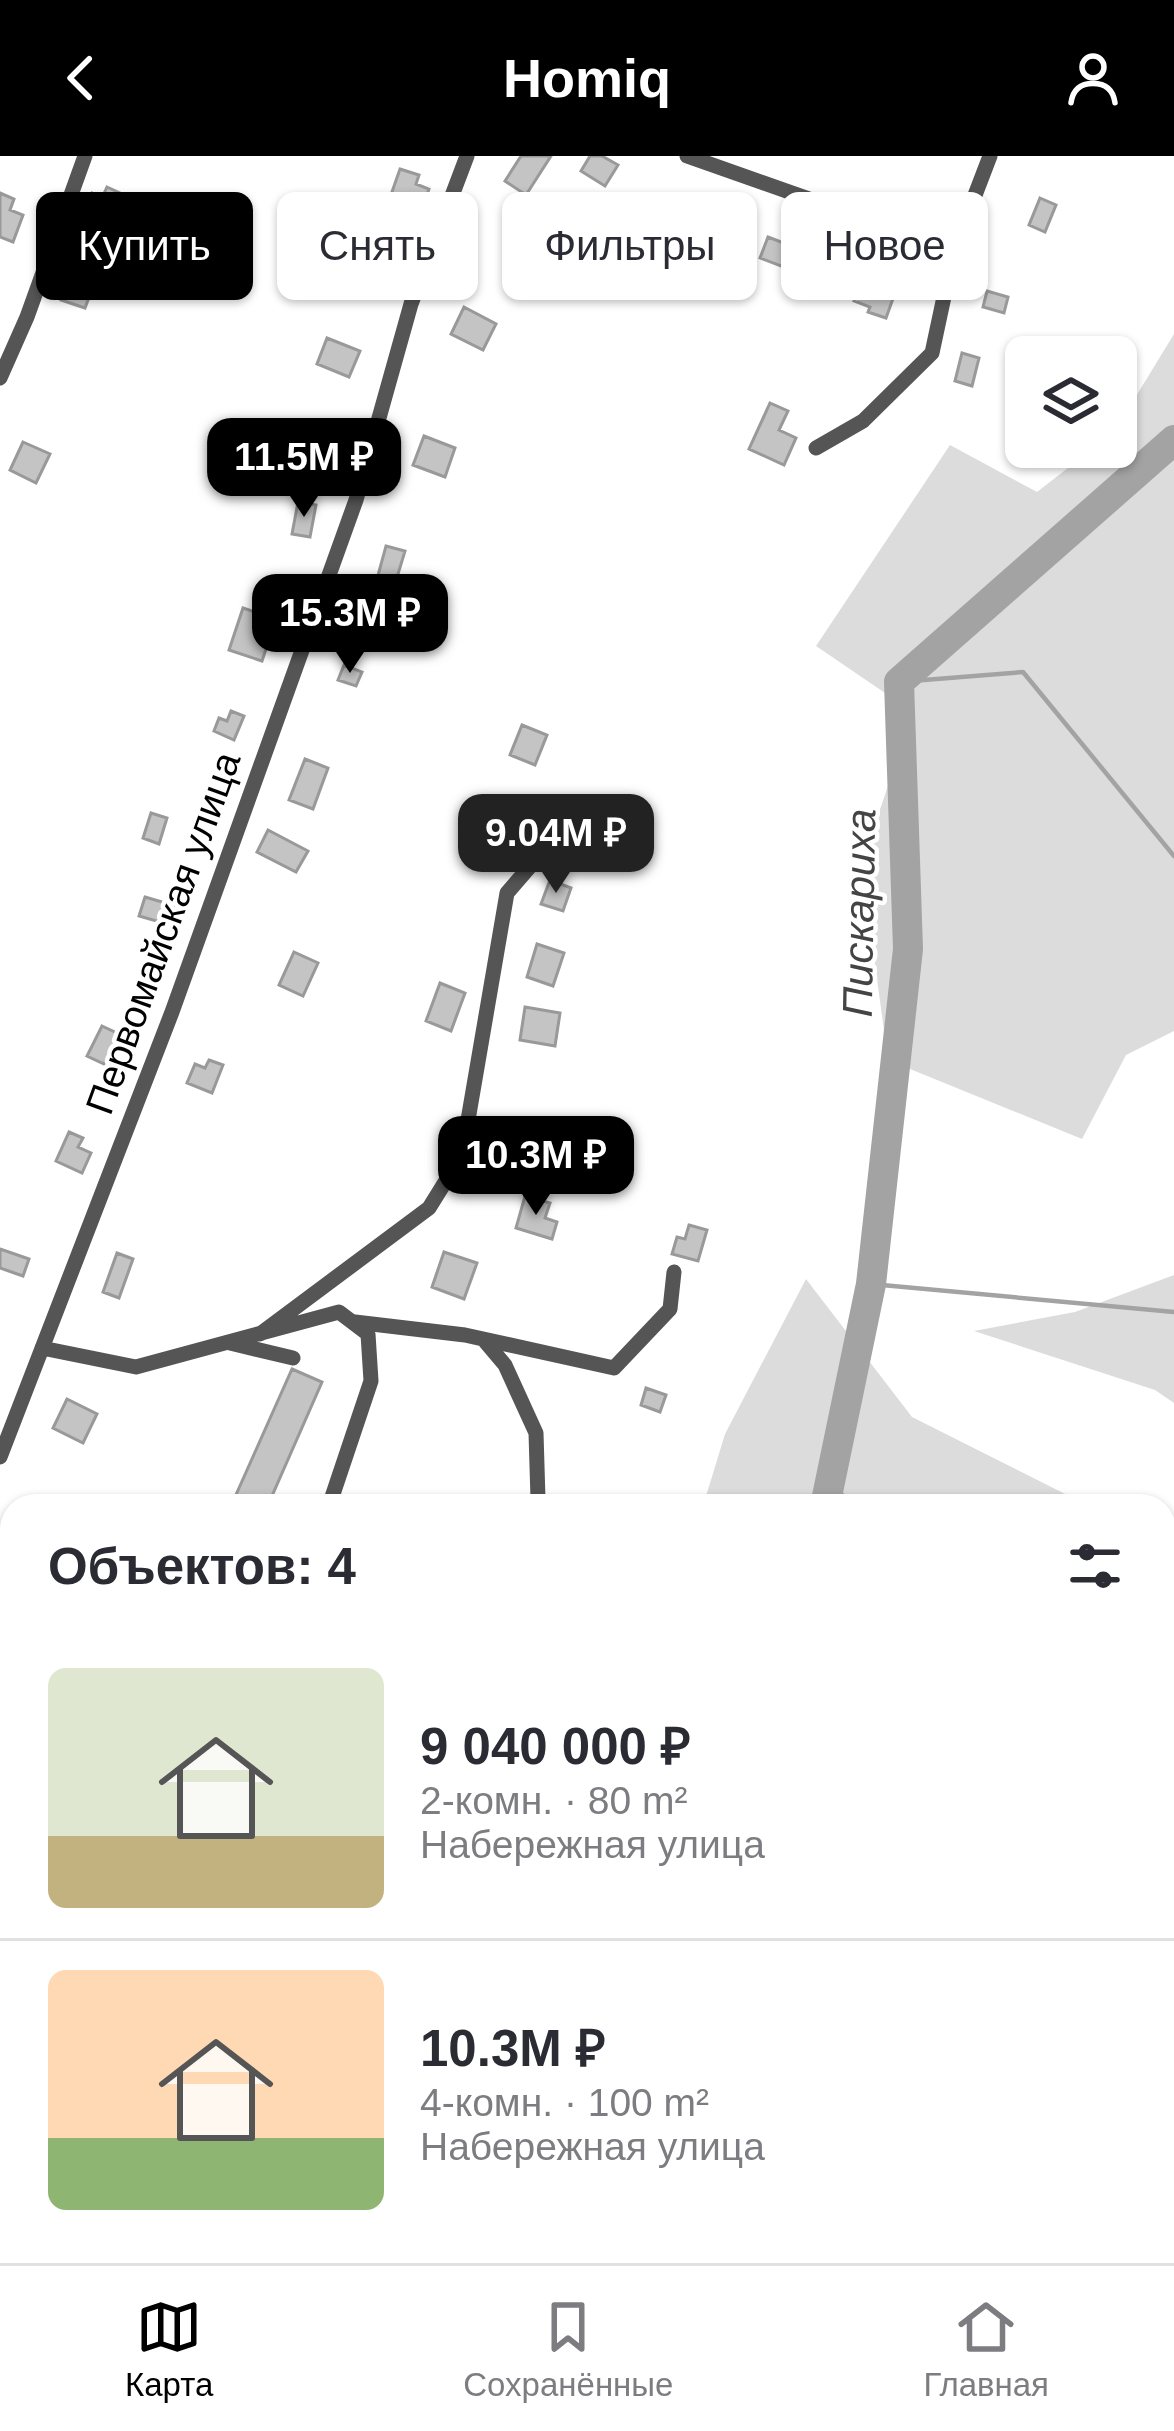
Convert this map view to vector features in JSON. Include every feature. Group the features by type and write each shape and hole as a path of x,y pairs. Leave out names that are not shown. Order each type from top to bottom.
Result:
{"street":[{"path":"0,378 85,156"},
{"name":"Первомайская улица","path":"0,1456 172,1012 356,500 412,304 467,156"},
{"path":"687,156 789,192"},
{"path":"976,192 990,156"},
{"path":"816,448 863,421 932,353 943,300"},
{"path":"260,1334 429,1208 462,1155 507,893 545,849 542,817"},
{"path":"352,1321 483,1339 614,1368 670,1309 674,1272"},
{"path":"42,1348 136,1367 339,1312 368,1334 371,1381 332,1494"},
{"path":"483,1339 505,1365 536,1433 538,1494"},
{"path":"227,1343 292,1358"}],"shaded area":[{"path":"1174,334 1174,1031 1126,1055 1082,1139 888,1060 872,942 872,833 913,712 816,646 950,445 1037,492 1068,468 1137,468 1137,395"},
{"path":"1174,1275 1174,1403 1155,1390 974,1331 1075,1312"},
{"path":"806,1279 912,1417 1065,1494 707,1494 725,1434"}],"building":[{"path":"521,156 551,156 528,192 505,181"},
{"path":"590,156 602,156 618,165 605,186 581,171"},
{"path":"400,169 419,175 416,184 429,189 428,192 392,192"},
{"path":"0,193 14,199 10,210 23,215 13,242 0,237"},
{"path":"1040,198 1056,205 1045,232 1029,225"},
{"path":"768,237 781,242 781,266 760,258"},
{"path":"988,291 1008,297 1004,313 983,307"},
{"path":"61,300 88,300 85,308"},
{"path":"854,300 892,300 886,318"},
{"path":"464,307 496,324 483,350 451,334"},
{"path":"327,338 360,351 349,377 317,364"},
{"path":"962,353 979,358 972,386 955,381"},
{"path":"770,403 788,411 779,430 796,438 784,465 749,449"},
{"path":"424,436 455,448 445,477 413,465"},
{"path":"23,442 50,454 36,483 10,470"},
{"path":"298,502 316,505 310,537 292,534"},
{"path":"386,546 405,551 395,584 377,579"},
{"path":"243,608 276,619 262,661 229,650"},
{"path":"344,665 362,672 356,686 338,680"},
{"path":"231,711 244,716 234,740 214,731 219,718 227,721"},
{"path":"522,725 547,735 535,765 510,755"},
{"path":"305,759 328,768 313,809 289,800"},
{"path":"151,813 167,818 159,844 143,838"},
{"path":"268,830 308,851 296,872 257,852"},
{"path":"550,880 571,888 563,911 541,904"},
{"path":"145,897 176,906 170,925 139,916"},
{"path":"537,944 564,953 553,986 527,977"},
{"path":"294,952 318,963 303,996 279,985"},
{"path":"440,983 465,993 451,1031 426,1021"},
{"path":"525,1007 560,1013 555,1046 520,1040"},
{"path":"102,1026 119,1034 104,1064 87,1056"},
{"path":"209,1060 223,1065 212,1093 187,1083 195,1064 205,1068"},
{"path":"69,1132 83,1138 78,1147 91,1153 82,1173 56,1161"},
{"path":"525,1196 550,1203 545,1218 557,1222 552,1239 516,1228"},
{"path":"689,1225 707,1230 698,1261 672,1254 677,1237 685,1239"},
{"path":"0,1249 29,1259 23,1276 0,1268"},
{"path":"444,1252 477,1263 464,1299 432,1287"},
{"path":"117,1253 133,1259 119,1298 103,1292"},
{"path":"292,1369 322,1382 273,1494 236,1494"},
{"path":"646,1388 666,1395 660,1412 641,1405"},
{"path":"67,1399 97,1414 83,1443 53,1428"}],"waterway":[{"name":"Пискариха","path":"827,1494 871,1284 908,949 899,682 1174,440"},
{"path":"899,682 1023,672 1174,856"},
{"path":"871,1284 1174,1312"},
{"path":"829,1486 841,1494"}]}
